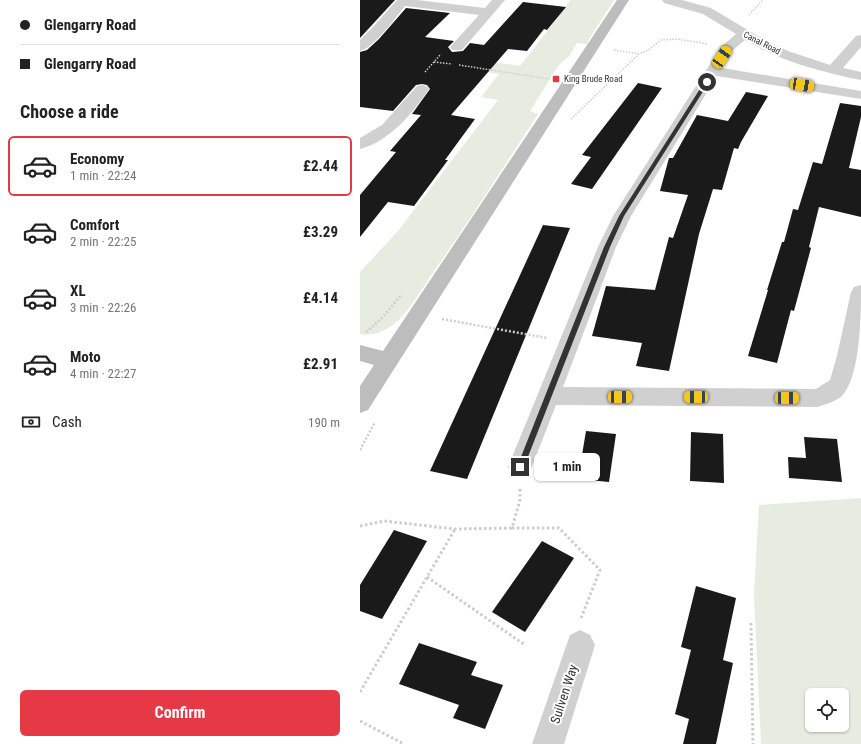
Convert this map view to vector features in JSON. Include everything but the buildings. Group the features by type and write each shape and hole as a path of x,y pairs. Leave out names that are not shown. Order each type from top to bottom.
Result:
{"street":[{"path":"457,47 499,0"},
{"path":"360,404 623,0"},
{"name":"Canal Road","path":"668,0 707,11 719,17 744,34 783,54 833,70 861,76"},
{"path":"360,47 377,31 402,1 488,12"},
{"path":"520,467 607,247 622,216 728,47 744,34"},
{"path":"833,70 861,39"},
{"path":"714,71 861,95"},
{"path":"360,144 376,137 388,128 422,89"},
{"path":"548,396 817,398 824,396 831,393 839,384 844,370 861,292"},
{"path":"360,354 388,360"},
{"name":"Suilven Way","path":"548,744 580,644"}],"path":[{"path":"751,13 763,0"},
{"path":"571,119 639,54 650,49 661,40 677,38 728,47"},
{"path":"422,89 413,87 448,45 457,47"},
{"path":"592,47 639,54"},
{"path":"434,62 570,82"},
{"path":"438,319 569,342"},
{"path":"512,528 520,500 520,467"},
{"path":"360,526 384,521 455,529 559,528 600,570 576,630 580,644"},
{"path":"360,692 455,529"},
{"path":"427,577 525,645"},
{"path":"751,623 753,744"},
{"path":"360,721 404,744"}],"shaded area":[{"path":"570,0 614,0 586,44 577,43 570,55 558,66 530,111 538,114 474,213 411,306 400,319 386,329 374,334 360,334 360,272 398,231 498,100 481,97 499,74 436,64 457,57 520,66 559,16 561,7 566,7"},
{"path":"861,498 861,744 761,744 754,595 759,505"}],"place":[{"name":"King Brude Road","path":"556,79"}],"route":[{"path":"520,467 607,247 622,216 707,82"}]}
